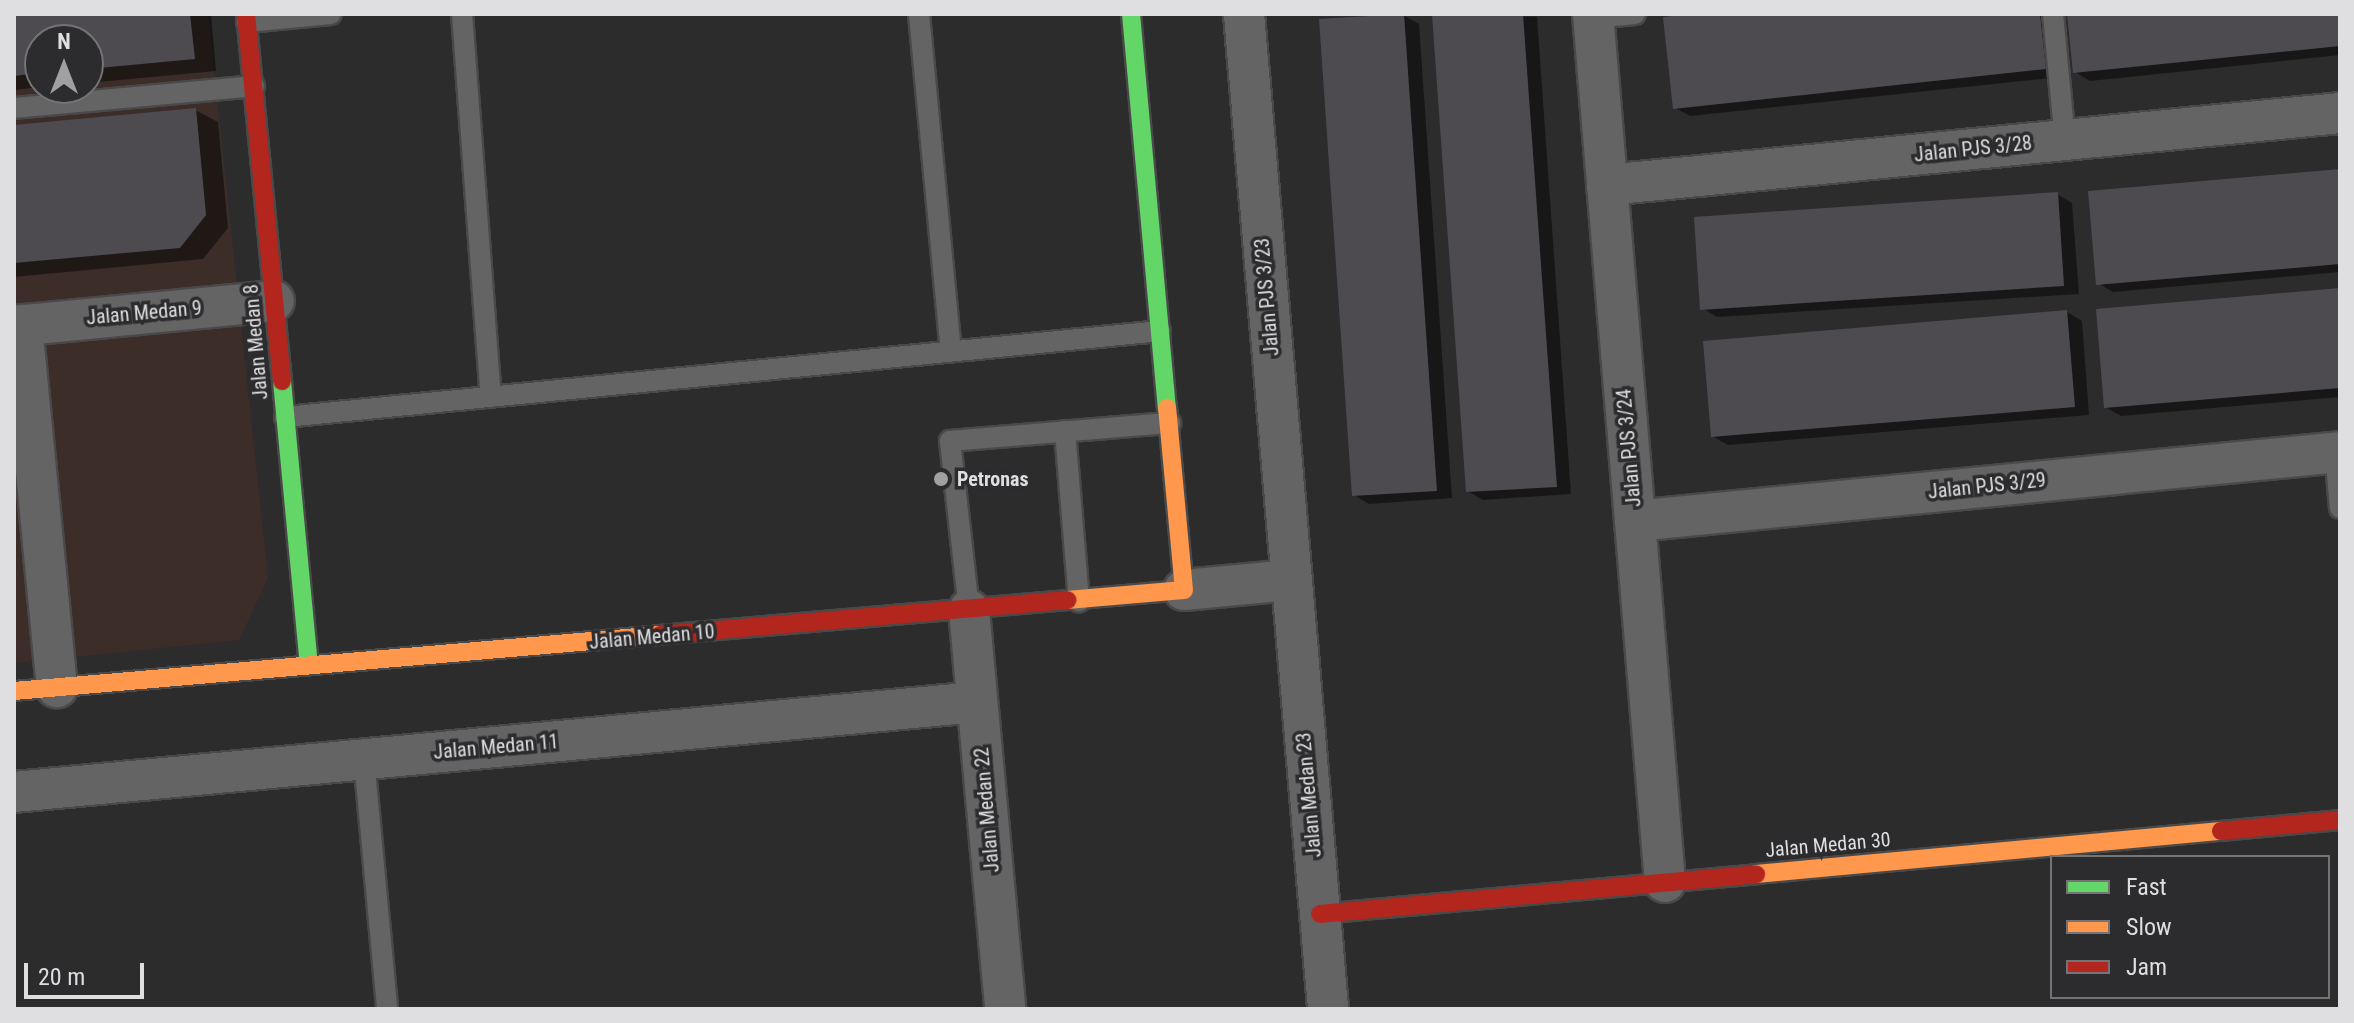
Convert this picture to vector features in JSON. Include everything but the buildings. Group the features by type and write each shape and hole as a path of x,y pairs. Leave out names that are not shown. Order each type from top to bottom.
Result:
{"main road":[{"path":"1131,14 1184,590"},
{"name":"Jalan Medan 8","path":"247,18 309,665"},
{"name":"Jalan Medan 10","path":"14,691 1184,590"},
{"name":"Jalan Medan 30","path":"1320,914 2340,820"}],"street":[{"name":"Jalan PJS 3/23","path":"1244,14 1289,580"},
{"name":"Jalan PJS 3/24","path":"1593,16 1665,882"},
{"name":"Jalan PJS 3/28","path":"1607,185 2340,113"},
{"name":"Jalan Medan 9","path":"18,325 274,301"},
{"path":"18,325 26,497 57,687"},
{"name":"Jalan PJS 3/29","path":"1635,521 2338,452"},
{"name":"Jalan Medan 10","path":"1184,590 1289,580"},
{"name":"Jalan Medan 23","path":"1289,580 1328,1009"},
{"name":"Jalan Medan 22","path":"969,610 1005,1009"},
{"name":"Jalan Medan 11","path":"14,792 977,702"}],"lane":[{"path":"247,18 331,14"},
{"path":"462,14 491,397"},
{"path":"919,14 951,351"},
{"path":"1593,16 1635,14"},
{"path":"2053,14 2065,140"},
{"path":"14,108 254,86"},
{"path":"285,417 1160,331"},
{"path":"969,610 950,441 1170,423"},
{"path":"1065,431 1079,601"},
{"path":"2338,452 2340,508"},
{"path":"364,759 387,1009"}],"shaded area":[{"path":"14,14 208,14 268,578 239,640 14,663"}],"traffic: fast":[{"path":"1131,14 1167,408"},
{"path":"282,381 309,665"}],"traffic: slow":[{"path":"1067,600 1184,590 1167,408"},
{"path":"14,691 660,635"},
{"path":"1756,874 2221,831"}],"traffic: jam":[{"path":"246,14 282,381"},
{"path":"660,635 1067,600"},
{"path":"2221,831 2340,820"},
{"path":"1320,914 1756,874"}],"place":[{"name":"Petronas","path":"941,479"}]}
